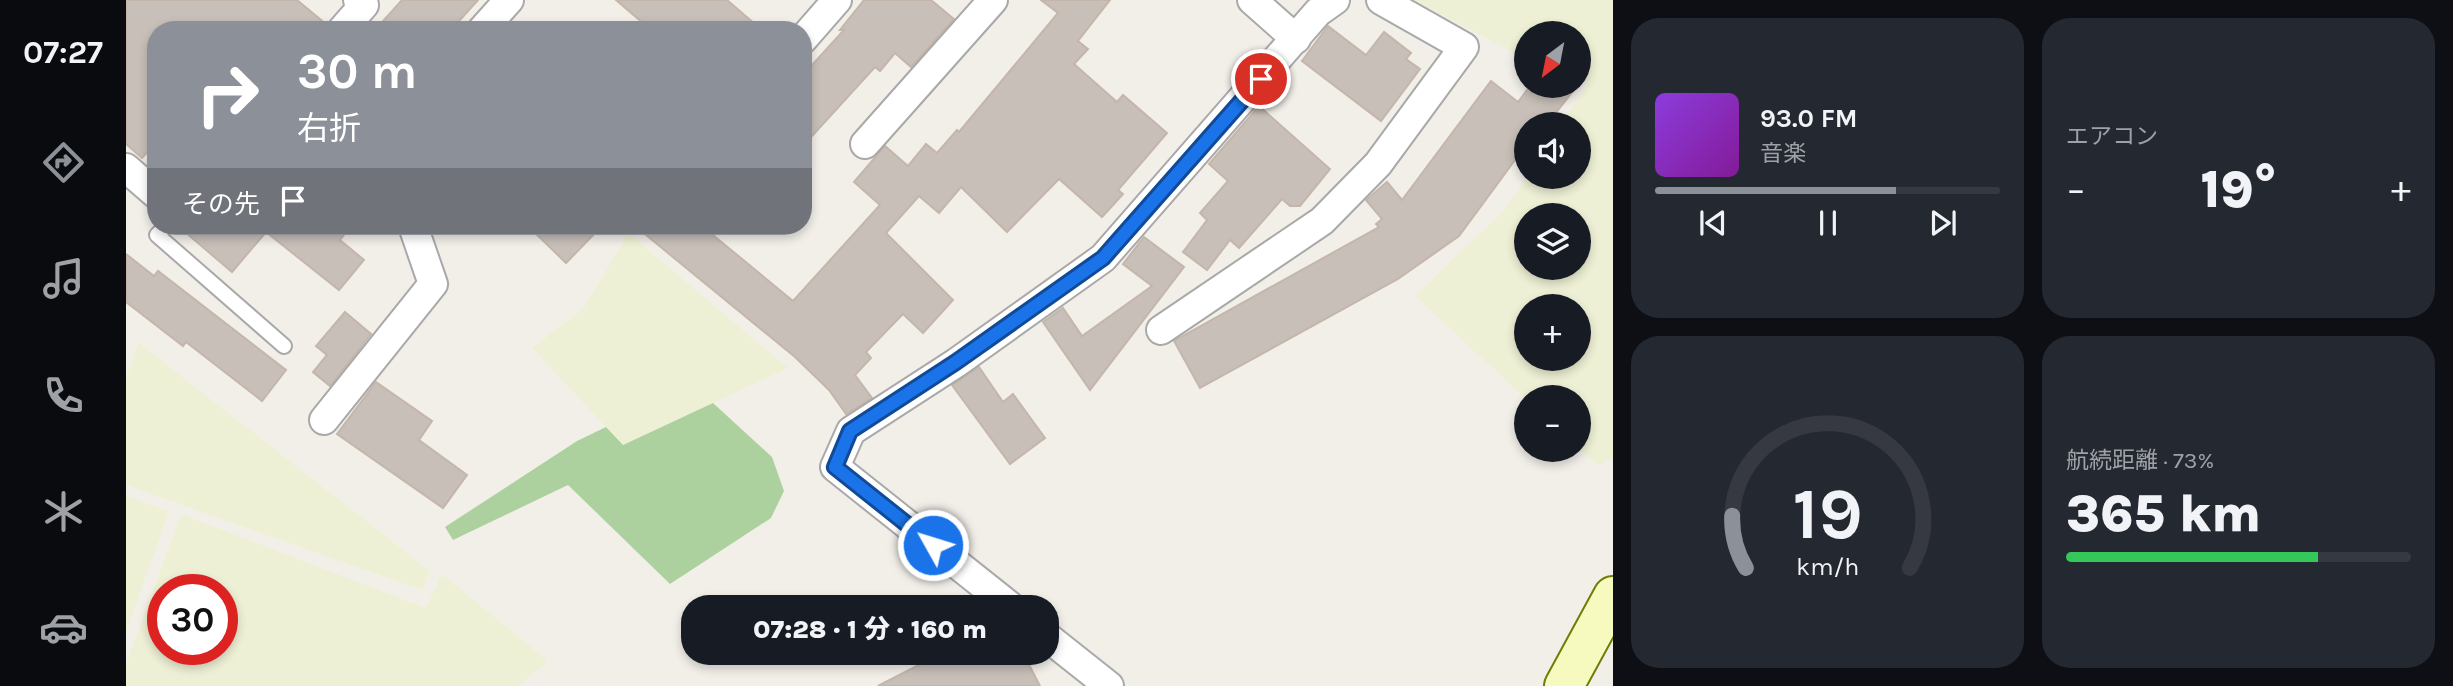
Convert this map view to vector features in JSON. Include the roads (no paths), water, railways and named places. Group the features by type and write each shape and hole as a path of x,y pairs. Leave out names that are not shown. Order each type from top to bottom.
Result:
{"street":[{"path":"350,21 364,5 358,0"},
{"path":"490,21 509,0"},
{"path":"812,29 837,0"},
{"path":"865,144 993,0"},
{"path":"1252,0 1296,39"},
{"path":"996,595 835,467 850,431 956,362 1103,258 1318,12 1335,0"},
{"path":"1161,330 1322,221 1378,164 1464,47 1381,0"},
{"path":"126,168 147,186"},
{"path":"324,420 433,284 416,235"},
{"path":"1564,686 1613,596"},
{"path":"1059,646 1109,686"}],"lane":[{"path":"157,235 284,346"}]}
